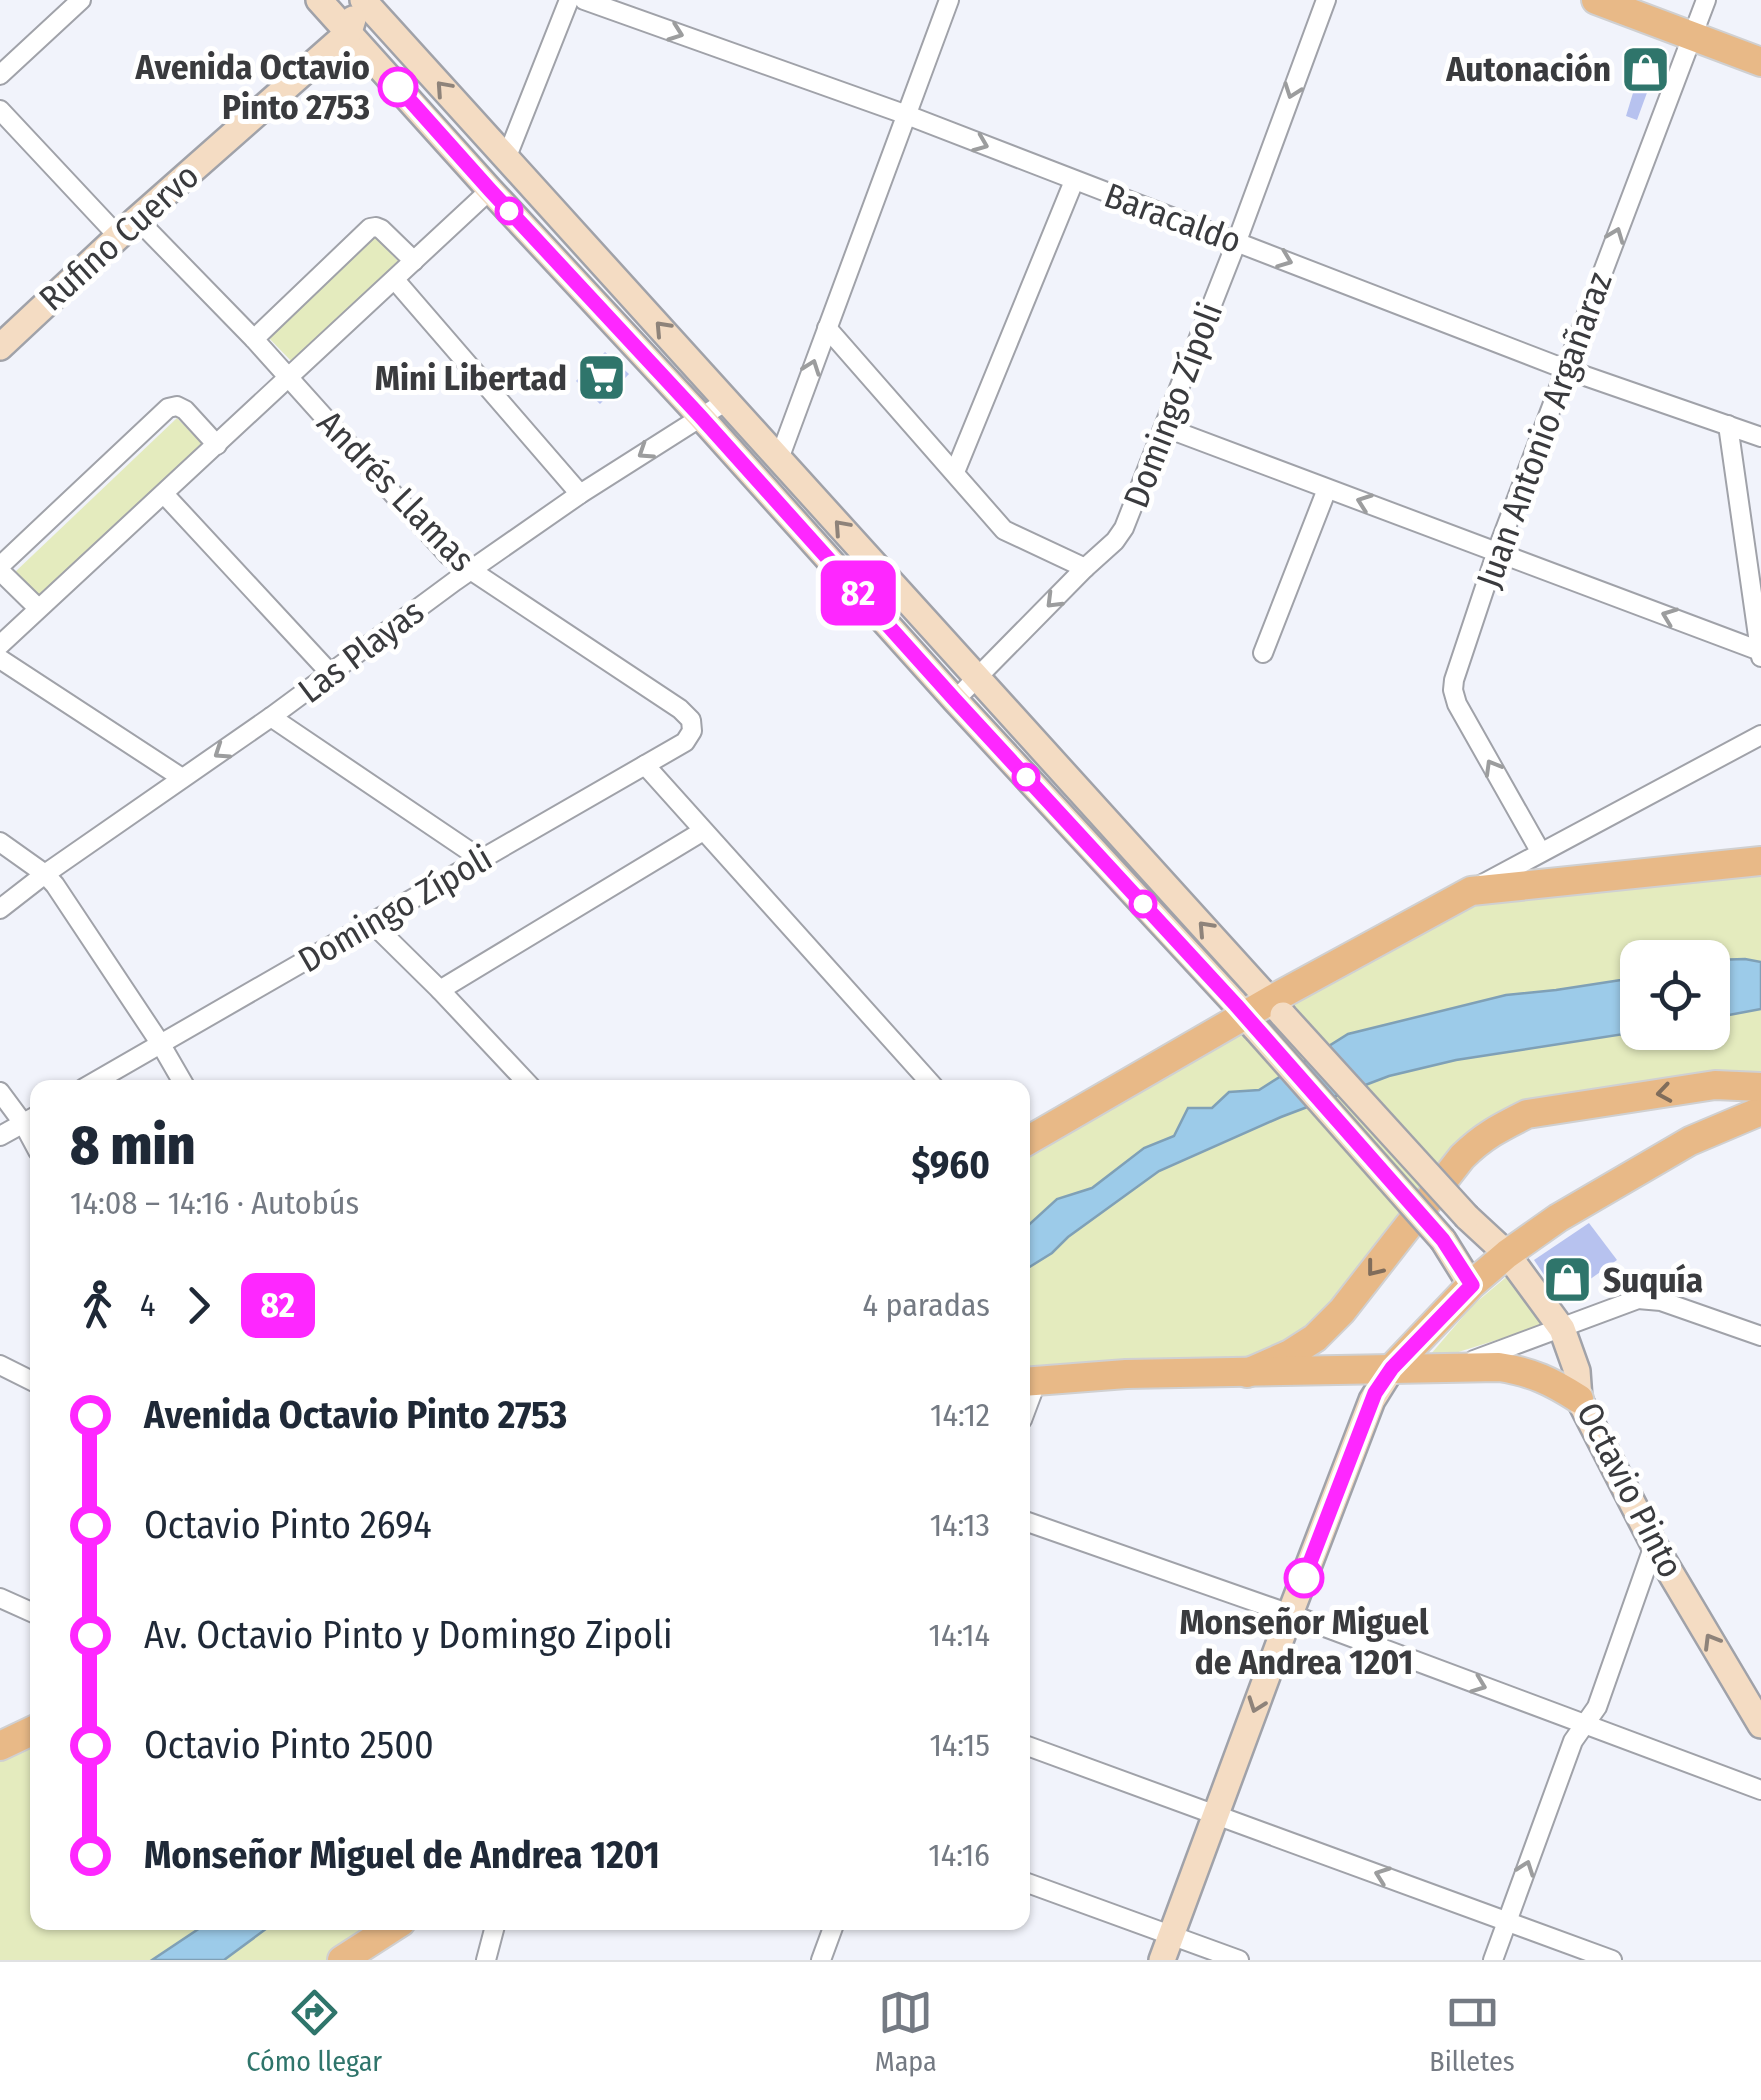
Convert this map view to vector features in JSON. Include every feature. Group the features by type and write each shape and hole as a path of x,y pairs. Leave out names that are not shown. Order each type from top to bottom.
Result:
{"main road":[{"path":"319,0 1251,1023 1443,1240 1472,1285"},
{"name":"Rufino Cuervo","path":"0,347 349,32 362,0"},
{"name":"Octavio Pinto","path":"362,0 1467,1217 1507,1254 1562,1329 1576,1370 1579,1399 1654,1545 1761,1725"},
{"path":"1596,0 1761,62"},
{"path":"1030,1140 1251,1023 1472,890 1761,861"},
{"path":"1246,1373 1315,1338 1342,1311 1462,1157 1500,1127 1527,1114 1696,1088 1761,1087"},
{"path":"1162,1960 1375,1393 1392,1368 1472,1285 1558,1218 1690,1140 1761,1111"},
{"path":"1030,1381 1126,1374 1499,1366 1530,1372 1579,1399"},
{"path":"0,1746 30,1732"},
{"path":"342,1960 389,1930"}],"street":[{"path":"0,75 81,0"},
{"path":"506,158 569,0"},
{"name":"Baracaldo","path":"584,0 907,115 1565,369 1761,437"},
{"path":"780,459 949,0"},
{"name":"Domingo Zípoli","path":"955,700 1124,528 1326,0"},
{"name":"Juan Antonio Argañaraz","path":"1540,852 1457,704 1454,680 1496,551 1706,0"},
{"name":"Andrés Llamas","path":"0,110 254,338 448,555 680,708 691,720"},
{"path":"954,472 1074,181"},
{"path":"0,645 490,190"},
{"path":"254,338 370,228 381,229 414,261"},
{"path":"394,280 580,494"},
{"path":"826,328 1004,530 1085,568"},
{"name":"Las Playas","path":"0,909 580,494 728,400"},
{"path":"38,608 0,569 168,408 177,406 185,410 217,445"},
{"path":"1728,425 1761,660"},
{"path":"1164,427 1760,651"},
{"path":"1263,654 1327,489"},
{"path":"164,494 331,674"},
{"path":"0,659 182,778"},
{"path":"271,718 482,859"},
{"name":"Domingo Zípoli","path":"97,1080 685,742 692,731 691,720"},
{"path":"1472,890 1761,735"},
{"path":"645,765 928,1080"},
{"path":"440,990 704,831"},
{"path":"0,842 45,874 63,896 181,1080"},
{"path":"372,923 524,1080"},
{"path":"0,1092 30,1119 0,1136"},
{"path":"1450,1368 1638,1299 1661,1301 1761,1336"},
{"path":"0,1365 30,1380"},
{"path":"1030,1523 1290,1614 1761,1790"},
{"path":"1492,1960 1573,1741 1597,1707 1654,1545"},
{"path":"0,1598 30,1612"},
{"path":"0,1610 19,1607"},
{"path":"1030,1747 1612,1960"},
{"path":"1030,1884 1239,1960"},
{"path":"486,1960 494,1930"},
{"path":"821,1960 832,1930"}],"green space":[{"path":"374,236 401,264 295,365 267,336"},
{"path":"177,418 203,445 40,600 14,573"},
{"path":"1761,861 1761,962 1730,961 1730,940 1620,940 1620,980 1506,995 1348,1034 1259,1091 1229,1092 1212,1108 1186,1112 1174,1136 1144,1149 1092,1188 1057,1199 1030,1224 1030,1139 1471,891"},
{"path":"1761,1009 1761,1087 1500,1127 1290,1354 1030,1381 1030,1266 1068,1237 1159,1171 1281,1117 1389,1076 1456,1060 1620,1035 1620,1050 1730,1050 1730,1015"},
{"path":"1511,1273 1547,1324 1449,1355 1430,1355 1473,1305"},
{"path":"30,1731 30,1930 198,1930 152,1960 0,1960 0,1746"},
{"path":"265,1930 390,1930 342,1960 224,1960"}],"water":[{"path":"1730,959 1761,962 1761,1009 1730,1015"},
{"path":"1620,980 1620,1035 1456,1060 1389,1076 1281,1117 1159,1171 1030,1267 1030,1224 1057,1199 1092,1188 1144,1148 1174,1136 1188,1108 1212,1108 1229,1092 1259,1090 1348,1034 1506,995"},
{"path":"197,1930 265,1930 224,1960 152,1960"}],"building":[{"name":"Autonación","path":"1640,55 1659,60 1637,120 1626,116"},
{"name":"Mini Libertad","path":"605,352 629,374 600,404 576,381"},
{"name":"Suquía","path":"1589,1223 1617,1260 1561,1300 1534,1260"}],"bus line":[{"name":"82","path":"398,87 1236,1005 1458,1261 1472,1285 1392,1368 1375,1393 1304,1578"}],"place":[{"name":"Autonación","path":"1646,69"},
{"name":"Avenida Octavio Pinto 2753","path":"398,87"},
{"name":"Mini Libertad","path":"602,378"},
{"name":"Suquía","path":"1568,1280"},
{"name":"Monseñor Miguel de Andrea 1201","path":"1304,1578"}]}
